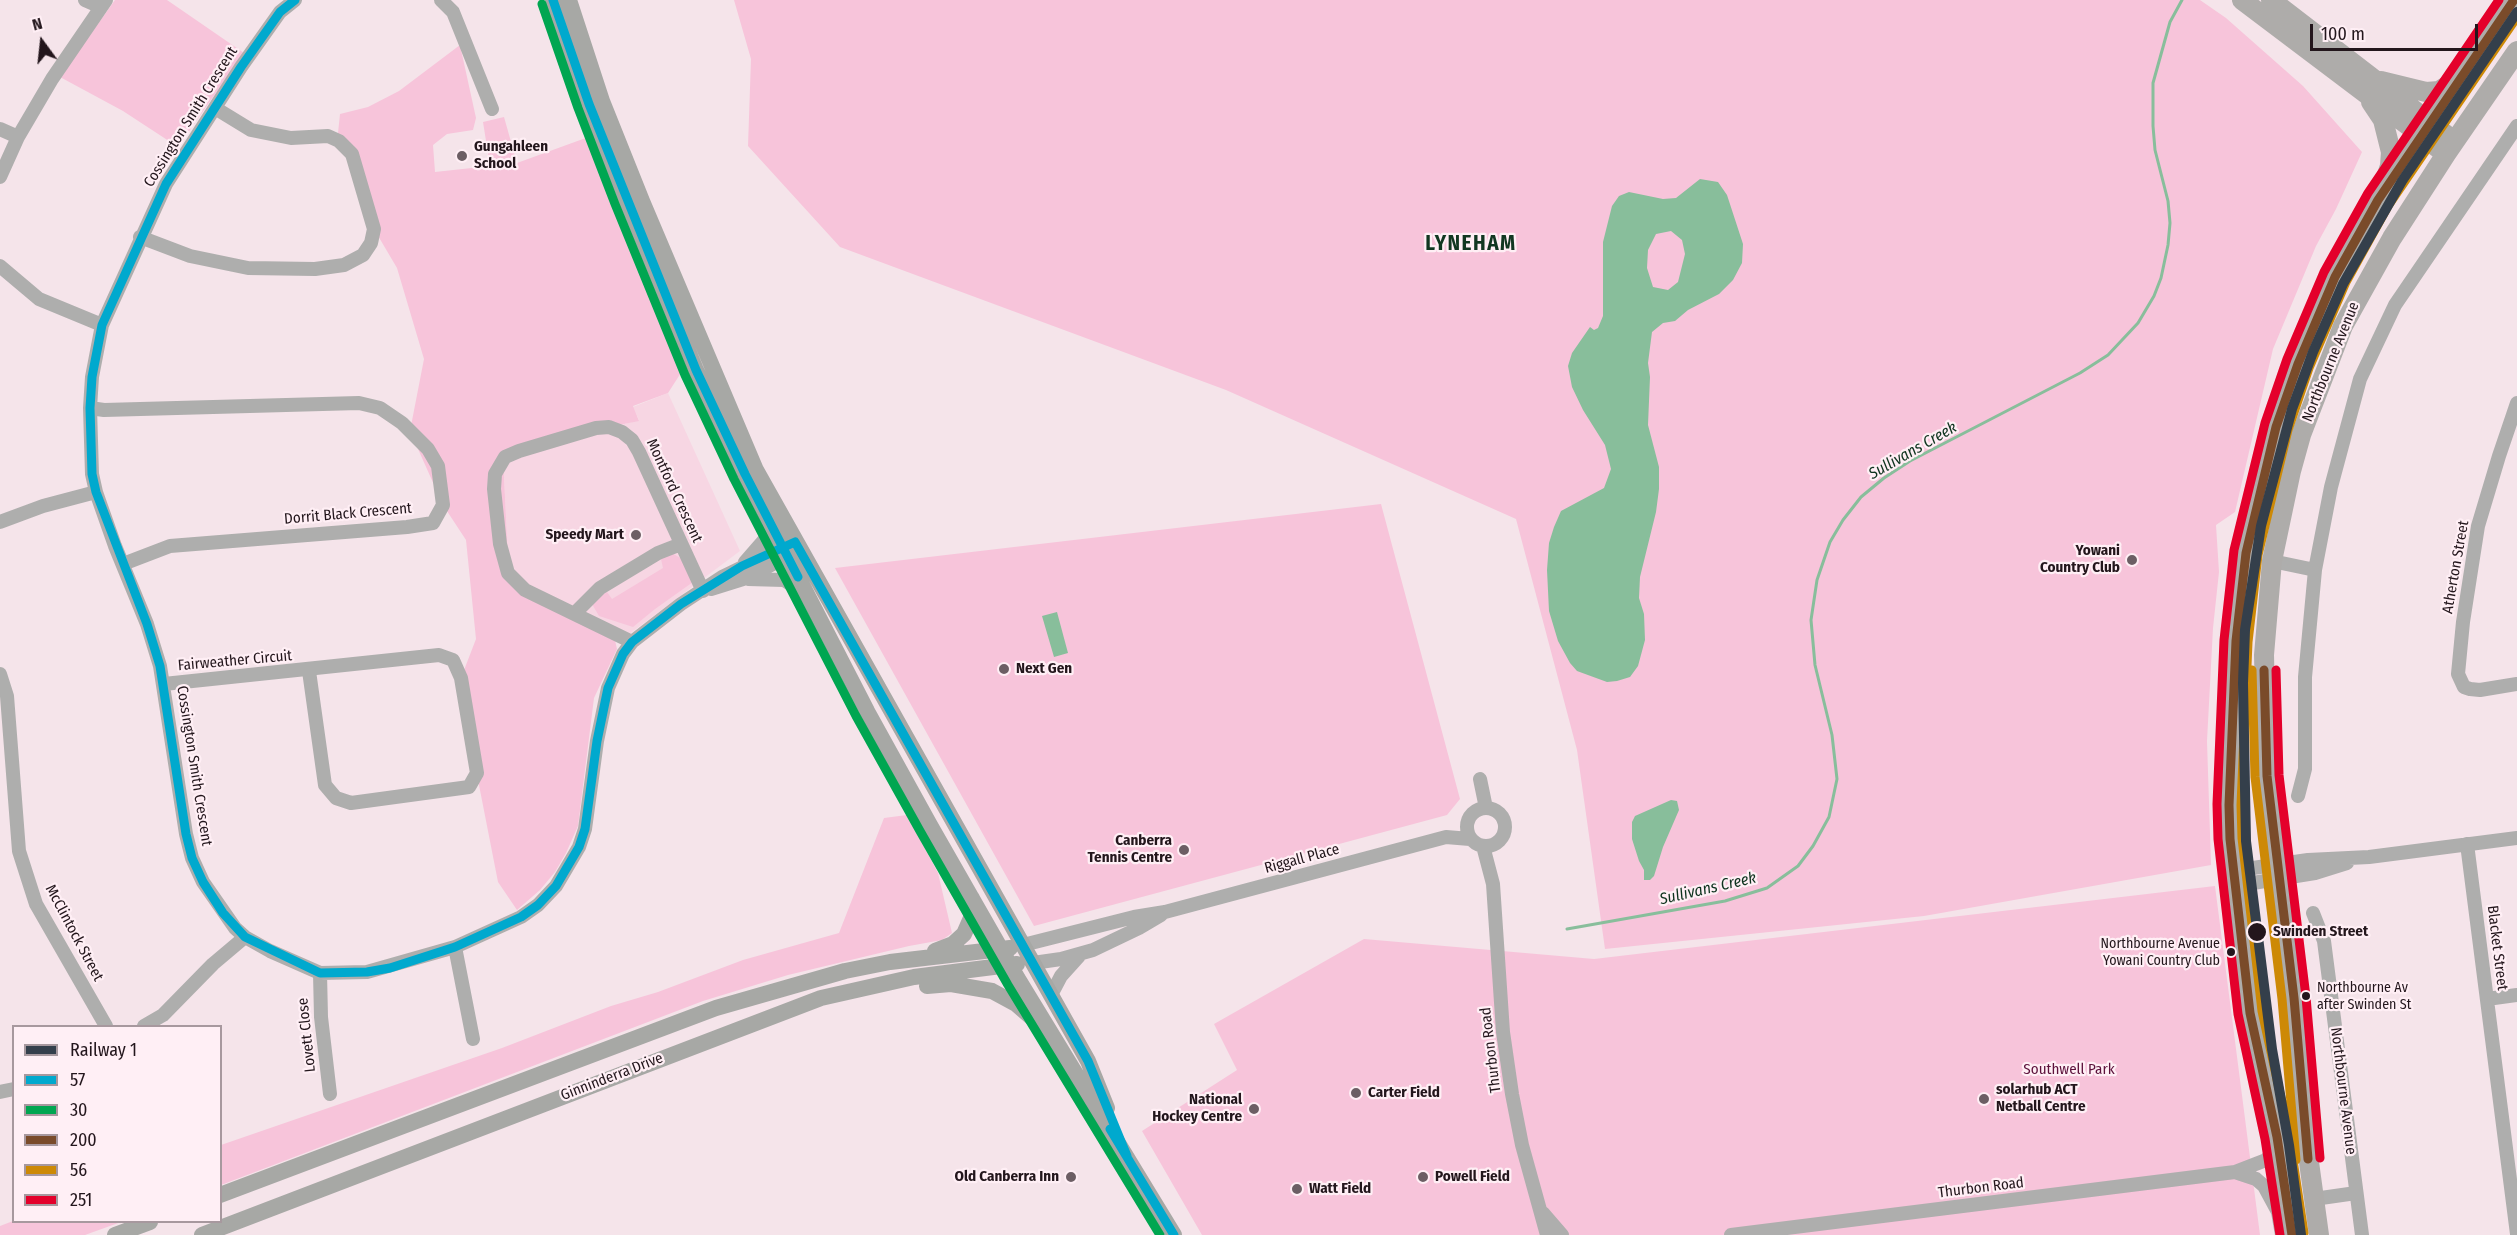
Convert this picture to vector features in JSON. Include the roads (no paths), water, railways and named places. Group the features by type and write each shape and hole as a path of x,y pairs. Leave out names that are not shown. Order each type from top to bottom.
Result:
{"highway":[{"path":"2242,0 2369,86 2450,148"},
{"path":"2271,0 2369,86 2383,120 2391,152 2390,165 2378,200"},
{"path":"2378,200 2514,0"},
{"name":"Northbourne Avenue","path":"2319,1235 2305,1133 2294,998 2267,776 2265,632 2272,561 2301,435 2343,326 2392,238 2517,51"},
{"path":"2369,86 2426,92 2447,87 2462,76"},
{"name":"Northbourne Avenue","path":"2292,1235 2277,1137 2250,1013 2233,878 2229,805 2236,641 2242,581 2252,523 2276,427 2298,364 2336,277 2378,200"}],"main road":[{"path":"553,0 589,104 696,370 744,474 770,521 792,549 807,595 890,752 972,898 1010,965 1174,1235"},
{"path":"569,0 602,100 646,211 792,549 1088,1061 1127,1156"},
{"path":"890,962 943,948 958,940 969,924 972,898"},
{"name":"Ginninderra Drive","path":"222,1194 716,1008 846,971 890,962 1023,945"},
{"name":"Ginninderra Drive","path":"202,1235 821,998 914,977 1033,963"},
{"path":"753,1023 853,1000 951,984 978,987 999,994 1024,1010 1052,1035"},
{"path":"115,1235 145,1223"}],"street":[{"path":"0,177 18,137 52,80 103,3 86,0"},
{"name":"Cossington Smith Crescent","path":"295,0 280,12 166,184 102,325 92,377 90,408 92,474 96,492 147,624 164,684 186,834 192,858 202,882 240,933 320,973 368,972 455,947 521,917 538,905 556,886 571,863 585,828 597,741 608,688 623,654 632,642 681,604 703,591 792,549"},
{"path":"441,0 453,12 458,22 492,109"},
{"path":"140,237 190,256 248,268 315,268 344,265 363,255 371,243 374,229 352,154 339,141 328,136 291,138 251,130 215,108"},
{"path":"2298,796 2305,769 2305,677 2315,570 2331,487 2360,379 2395,305 2517,126"},
{"path":"0,129 18,137"},
{"path":"0,266 39,299 102,325"},
{"name":"Dorrit Black Crescent","path":"90,408 104,410 359,403 380,408 402,423 428,449 438,466 443,505 433,523 406,528 170,546 123,564"},
{"name":"Atherton Street","path":"2517,403 2478,526 2458,665 2460,681 2464,687 2470,689 2480,690 2517,684"},
{"name":"Montford Crescent","path":"632,642 525,590 514,580 505,565 500,544 494,482 501,461 512,453 596,428 609,427 622,432 632,440 639,452 703,591"},
{"path":"0,522 43,506 96,492"},
{"path":"770,521 765,539 742,573 784,580 807,595"},
{"path":"576,613 600,588 658,553 681,544"},
{"path":"2272,561 2315,570"},
{"name":"Fairweather Circuit","path":"164,684 439,655 453,660 461,678 477,773 468,787 351,803 336,798 325,785 309,670"},
{"name":"McClintock Street","path":"0,674 7,696 19,851 36,904 105,1025"},
{"path":"1480,779 1486,808"},
{"path":"1486,808 1497,811 1504,821 1504,833 1497,842 1483,846 1470,839 1467,833 1467,820 1474,811 1486,808"},
{"name":"Riggall Place","path":"1446,837 1467,820"},
{"name":"Riggall Place","path":"1023,945 1134,917 1166,912 1446,837 1470,839"},
{"path":"2233,878 2278,872 2315,873 2369,857 2517,838"},
{"name":"Thurbon Road","path":"1497,842 1493,884 1503,1032 1522,1145 1547,1235"},
{"name":"Blacket Street","path":"2467,844 2517,1234"},
{"name":"Thurbon Road","path":"1483,846 1493,884"},
{"name":"Riggall Place","path":"1033,963 1080,954 1139,928 1166,912"},
{"name":"Northbourne Avenue","path":"2313,913 2324,941 2362,1235"},
{"path":"148,1025 166,1021 240,933"},
{"path":"455,947 472,1039"},
{"name":"Riggall Place","path":"1051,995 1061,976 1080,954"},
{"name":"Lovett Close","path":"320,973 321,1017 330,1094"},
{"path":"2487,999 2517,995"},
{"name":"Thurbon Road","path":"1731,1235 2235,1172 2269,1158 2277,1137"},
{"path":"2235,1172 2258,1180 2269,1193 2278,1212 2282,1235"},
{"path":"2314,1199 2356,1193"},
{"name":"Thurbon Road","path":"1540,1210 1562,1235"}],"waterway":[{"name":"Sullivans Creek","path":"1567,929 1725,901 1767,888 1798,866 1813,846 1829,817 1837,779 1832,735 1815,665 1811,620 1817,580 1830,542 1861,497 1884,478 1910,461 2080,373 2108,355 2138,323 2154,296 2161,278 2168,245 2170,223 2168,201 2155,150 2153,83 2170,22 2182,0"}],"rail line":[{"name":"1","path":"2301,1235 2289,1145 2272,1049 2246,841 2243,683 2245,630 2261,526 2292,409 2313,352 2343,284 2402,181 2517,12"}],"place":[{"name":"Gungahleen School","path":"462,156"},
{"name":"Speedy Mart","path":"636,535"},
{"name":"Yowani Country Club","path":"2132,560"},
{"name":"Next Gen","path":"1004,669"},
{"name":"Canberra Tennis Centre","path":"1184,850"},
{"name":"Swinden Street","path":"2257,932"},
{"name":"Northbourne Avenue Yowani Country Club","path":"2231,952"},
{"name":"Northbourne Av after Swinden St","path":"2306,996"},
{"name":"Carter Field","path":"1356,1093"},
{"name":"solarhub ACT Netball Centre","path":"1984,1099"},
{"name":"National Hockey Centre","path":"1254,1109"},
{"name":"Old Canberra Inn","path":"1071,1177"},
{"name":"Powell Field","path":"1423,1177"},
{"name":"Watt Field","path":"1297,1189"}],"district":[{"name":"LYNEHAM","path":"1471,244"}],"park label":[{"name":"Southwell Park","path":"2069,1070"}]}
